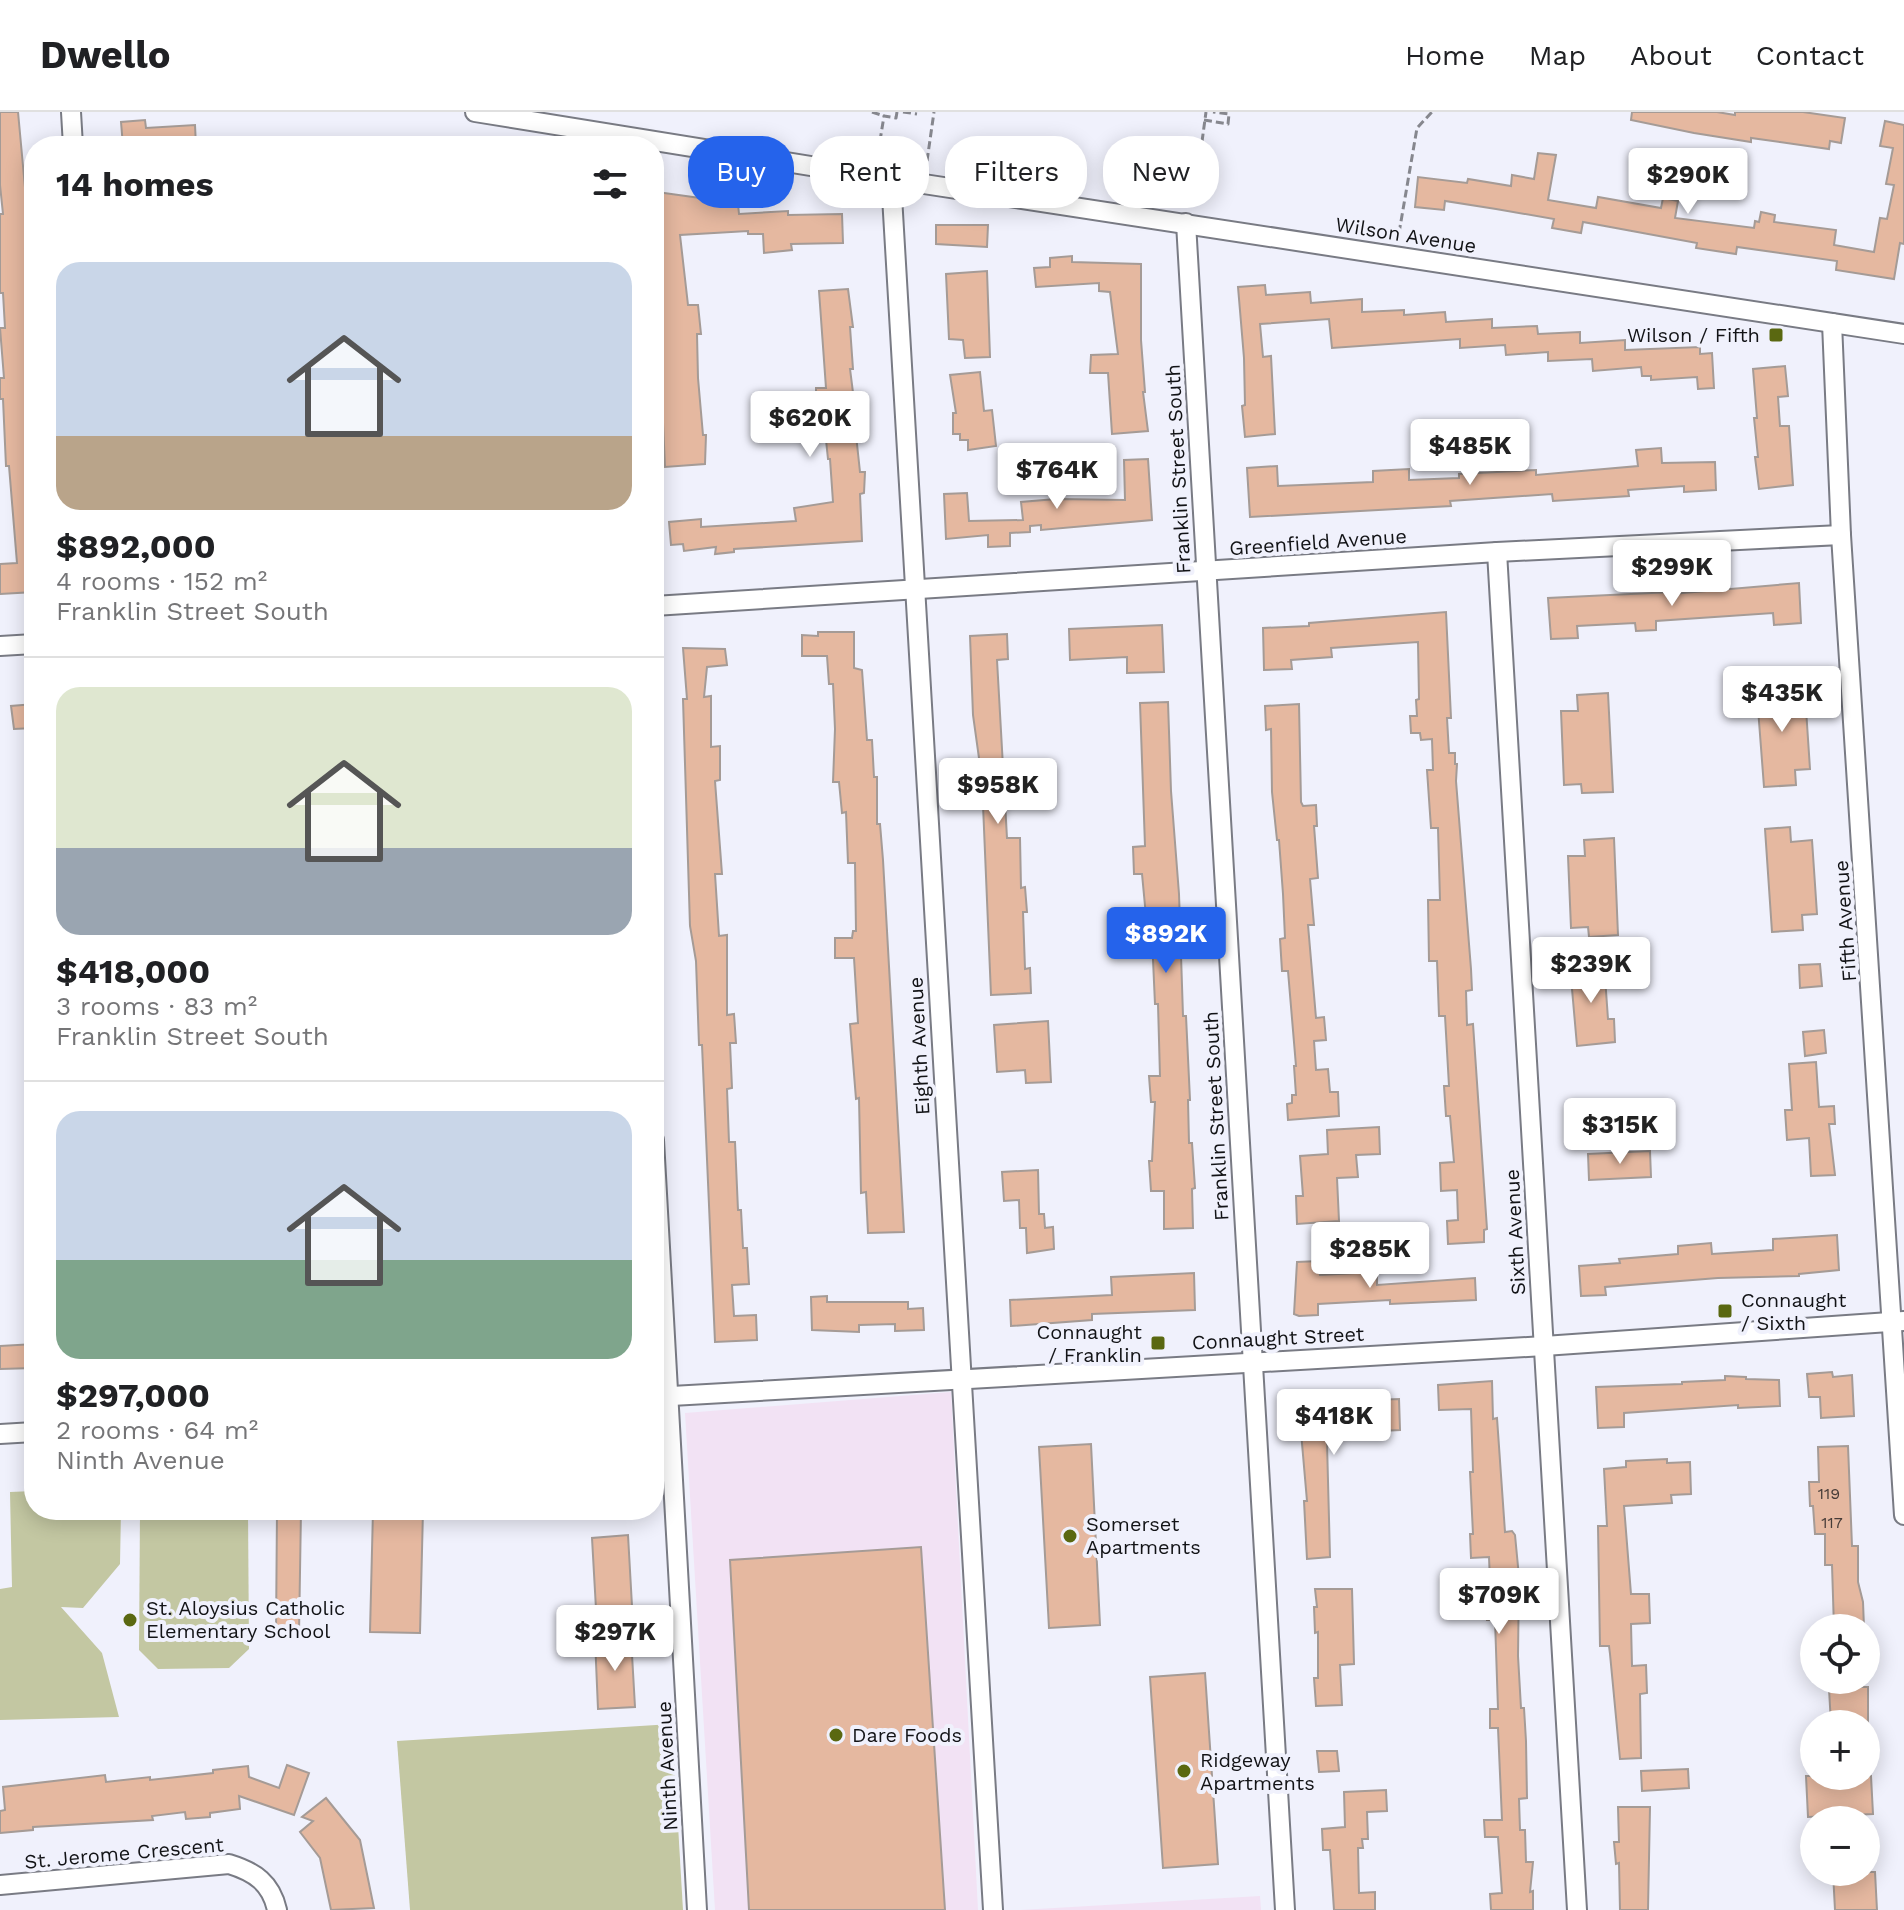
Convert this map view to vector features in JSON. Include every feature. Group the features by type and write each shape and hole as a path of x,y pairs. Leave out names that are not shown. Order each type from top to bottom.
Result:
{"street":[{"path":"71,112 72,136"},
{"name":"Wilson Avenue","path":"475,112 590,136"},
{"name":"Wilson Avenue","path":"664,147 810,168"},
{"name":"Wilson Avenue","path":"929,185 1904,334"},
{"name":"Eighth Avenue","path":"893,208 993,1910"},
{"name":"Franklin Street South","path":"1186,223 1285,1910"},
{"name":"Fifth Avenue","path":"1832,323 1841,535 1899,1322 1904,1515"},
{"name":"Greenfield Avenue","path":"664,605 1497,552 1841,535"},
{"name":"Sixth Avenue","path":"1497,552 1577,1910"},
{"path":"0,646 24,645"},
{"name":"Connaught Street","path":"664,1397 1544,1346 1899,1322"},
{"path":"0,1434 24,1433"},
{"name":"Ninth Avenue","path":"664,1440 697,1910"},
{"name":"St. Jerome Crescent","path":"0,1885 229,1864 249,1870 261,1878 274,1895 277,1910"}],"path":[{"path":"872,112 896,118 900,112 917,114"},
{"path":"929,147 934,112"},
{"path":"1202,136 1206,112"},
{"path":"1204,120 1228,124 1229,114 1213,112"},
{"path":"1399,233 1417,128 1432,112"},
{"path":"881,136 884,116"}],"shaded area":[{"path":"951,1392 978,1910 715,1910 685,1413"},
{"path":"1260,1896 1261,1910 1020,1910"}],"green space":[{"path":"24,1491 24,1520 121,1520 120,1564 83,1608 61,1607 102,1653 119,1717 0,1720 0,1589 12,1587 10,1492"},
{"path":"140,1520 248,1520 249,1649 229,1668 158,1669 139,1650"},
{"path":"672,1724 683,1910 410,1910 397,1741"}],"building":[{"path":"0,112 18,112 24,177 24,593 0,594 0,564 17,563 9,466 6,466 3,399 0,399 0,378 4,378 0,328 5,328 3,293 0,293 0,214 3,214"},
{"path":"1632,112 1717,112 1735,115 1735,112 1803,112 1845,118 1841,143 1830,141 1829,149 1694,133 1631,120"},
{"path":"145,120 146,128 195,125 196,136 122,136 121,122"},
{"path":"1885,121 1904,125 1904,244 1900,243 1894,279 1836,270 1837,261 1737,247 1736,254 1696,248 1697,243 1583,222 1581,233 1552,228 1554,219 1445,201 1444,210 1415,207 1418,177 1467,183 1468,179 1511,186 1512,175 1534,179 1538,153 1556,155 1548,200 1596,208 1598,197 1661,208 1663,198 1678,201 1675,218 1754,228 1761,212 1775,215 1774,222 1836,230 1834,245 1874,252 1880,218 1887,219 1894,185 1886,184 1893,148 1880,146"},
{"path":"664,193 688,196 688,208 738,208 739,214 788,211 788,215 842,214 843,243 791,244 792,250 764,253 763,234 748,234 748,231 680,235 688,305 698,305 701,334 697,334 698,378 703,435 706,435 705,464 665,467"},
{"path":"936,225 988,225 987,247 936,244"},
{"path":"1072,256 1072,262 1141,264 1143,392 1148,431 1112,434 1108,373 1090,373 1091,355 1118,354 1110,292 1099,291 1099,283 1036,287 1034,268 1050,267 1050,258"},
{"path":"987,271 990,357 965,358 963,340 949,339 946,274"},
{"path":"1265,285 1266,295 1310,292 1311,303 1362,299 1362,312 1404,310 1404,315 1445,312 1446,322 1492,319 1492,328 1537,326 1538,334 1580,332 1580,343 1625,340 1625,350 1700,347 1700,354 1712,353 1714,388 1698,389 1697,377 1651,380 1651,376 1642,376 1641,367 1593,371 1592,359 1548,361 1548,352 1506,355 1505,345 1460,348 1460,339 1332,348 1329,319 1260,324 1263,357 1271,356 1275,434 1245,437 1242,406 1245,405 1244,358 1238,287"},
{"path":"848,289 853,327 850,327 853,369 850,369 854,416 860,472 865,472 864,493 860,494 862,541 734,549 734,552 715,554 716,547 684,551 683,544 671,545 669,522 701,519 701,527 796,521 794,508 833,502 830,459 826,440 820,439 816,406 816,388 826,388 819,291"},
{"path":"1785,366 1788,396 1778,397 1780,426 1789,426 1793,485 1759,489 1753,369"},
{"path":"980,372 984,411 992,410 996,446 968,450 968,440 960,440 960,434 953,434 953,413 956,413 950,375"},
{"path":"1661,448 1662,463 1715,462 1716,490 1684,492 1684,486 1628,490 1629,496 1553,501 1552,494 1450,501 1451,506 1250,517 1247,468 1277,466 1278,486 1373,482 1373,471 1409,469 1409,480 1536,470 1536,475 1638,466 1636,450"},
{"path":"1148,459 1152,520 1041,530 1041,525 1030,526 1030,532 1010,533 1010,546 988,547 988,535 946,539 944,494 967,493 969,521 1023,520 1021,502 1125,500 1124,460"},
{"path":"1799,583 1801,623 1774,625 1773,613 1656,621 1656,630 1636,631 1635,623 1577,626 1578,638 1551,639 1548,598 1672,594"},
{"path":"1446,612 1451,718 1447,718 1449,753 1455,753 1457,764 1471,969 1472,990 1466,991 1467,1025 1473,1024 1487,1229 1484,1230 1484,1242 1448,1244 1447,1221 1458,1220 1457,1190 1441,1191 1440,1163 1454,1162 1444,1086 1449,1086 1445,1016 1439,1016 1437,961 1429,961 1428,900 1440,900 1438,828 1431,828 1427,770 1433,770 1432,739 1421,740 1420,733 1411,733 1410,716 1417,716 1416,700 1419,699 1418,642 1331,648 1332,657 1291,660 1292,669 1264,670 1263,628"},
{"path":"1162,625 1164,672 1127,673 1127,657 1070,660 1069,629"},
{"path":"818,632 854,632 854,668 862,670 867,740 872,740 874,777 877,777 877,824 880,824 883,860 904,1232 868,1233 866,1192 861,1193 859,1098 856,1099 850,1024 858,1023 854,958 835,958 835,938 852,938 853,931 856,931 855,863 848,863 846,812 842,813 839,782 833,782 833,684 829,684 827,656 802,656 802,635 818,636"},
{"path":"1007,634 1008,659 997,660 1007,838 1020,838 1021,888 1025,887 1027,912 1023,912 1025,969 1030,968 1031,993 991,995 983,805 973,715 970,636"},
{"path":"683,648 725,649 727,665 707,667 704,697 711,696 711,747 720,746 720,780 715,781 722,874 715,874 719,936 727,935 727,1015 734,1014 736,1043 730,1043 732,1088 727,1089 729,1142 735,1142 738,1210 741,1210 743,1248 747,1248 749,1284 732,1285 734,1316 756,1315 757,1340 715,1342 702,1045 699,1045 696,961 690,926 683,699 687,699"},
{"path":"1782,680 1784,695 1805,694 1810,769 1795,770 1796,785 1764,787 1756,682"},
{"path":"1608,693 1613,792 1582,793 1581,784 1564,785 1561,711 1578,711 1577,695"},
{"path":"1168,702 1190,1100 1189,1143 1192,1143 1195,1188 1192,1189 1193,1228 1164,1229 1164,1191 1151,1191 1149,1161 1152,1161 1155,1102 1151,1102 1149,1076 1160,1076 1151,915 1146,916 1142,874 1134,874 1133,847 1145,846 1140,703"},
{"path":"1299,704 1301,802 1303,806 1316,805 1317,826 1314,826 1318,878 1310,879 1314,925 1308,925 1316,1018 1324,1017 1326,1040 1314,1041 1316,1070 1328,1069 1330,1092 1338,1092 1339,1116 1288,1120 1287,1104 1292,1103 1292,1095 1296,1095 1296,1066 1288,971 1282,971 1280,939 1285,938 1283,894 1272,792 1271,729 1266,730 1265,706"},
{"path":"24,705 24,728 14,729 11,706"},
{"path":"1790,827 1791,842 1812,840 1817,914 1802,915 1803,930 1772,932 1765,829"},
{"path":"1614,838 1618,935 1589,937 1588,927 1571,928 1568,856 1585,856 1584,840"},
{"path":"1604,963 1608,1019 1614,1019 1615,1042 1577,1046 1570,966"},
{"path":"1820,964 1822,986 1800,988 1799,965"},
{"path":"1048,1021 1051,1082 1026,1083 1025,1070 997,1072 994,1025"},
{"path":"1824,1030 1826,1053 1805,1056 1803,1032"},
{"path":"1816,1062 1819,1107 1834,1106 1835,1124 1829,1124 1835,1175 1811,1176 1809,1138 1787,1140 1785,1110 1792,1110 1789,1064"},
{"path":"1379,1127 1380,1154 1356,1155 1358,1177 1337,1178 1339,1221 1297,1224 1296,1196 1303,1196 1300,1156 1328,1154 1327,1130"},
{"path":"1650,1151 1651,1177 1589,1180 1588,1154"},
{"path":"1038,1170 1039,1214 1044,1214 1045,1228 1053,1227 1054,1249 1027,1253 1026,1228 1020,1228 1019,1200 1004,1201 1002,1172"},
{"path":"1837,1235 1839,1270 1799,1276 1718,1278 1605,1287 1606,1295 1581,1296 1579,1266 1678,1254 1678,1246 1711,1243 1712,1254 1773,1250 1773,1239"},
{"path":"1319,1261 1320,1275 1377,1272 1377,1285 1475,1278 1476,1300 1318,1304 1318,1315 1294,1314 1297,1262"},
{"path":"1194,1273 1195,1310 1092,1314 1092,1320 1011,1326 1010,1300 1112,1295 1111,1277"},
{"path":"827,1296 827,1302 908,1302 908,1309 923,1308 924,1330 895,1331 895,1324 859,1325 859,1332 812,1330 811,1297"},
{"path":"24,1345 24,1368 0,1369 0,1346"},
{"path":"1832,1372 1833,1377 1852,1375 1854,1416 1821,1418 1820,1397 1809,1397 1807,1374"},
{"path":"1725,1376 1779,1380 1780,1406 1738,1408 1738,1405 1624,1413 1624,1427 1598,1428 1596,1387 1682,1384 1725,1380"},
{"path":"1492,1381 1505,1532 1512,1531 1515,1535 1519,1577 1518,1656 1521,1708 1524,1708 1527,1798 1519,1799 1520,1830 1525,1830 1526,1862 1533,1862 1530,1892 1533,1891 1533,1910 1491,1910 1490,1894 1502,1893 1498,1837 1485,1837 1484,1820 1502,1820 1498,1728 1490,1728 1490,1709 1498,1709 1495,1620 1487,1620 1486,1606 1491,1605 1489,1557 1471,1558 1471,1409 1439,1410 1438,1385"},
{"path":"1399,1399 1400,1430 1339,1433 1340,1442 1327,1443 1330,1557 1307,1559 1304,1501 1307,1501 1299,1409 1349,1406 1349,1401"},
{"name":"Somerset Apartments","path":"1091,1444 1100,1625 1049,1628 1039,1447"},
{"path":"1848,1446 1852,1546 1858,1546 1858,1582 1863,1614 1834,1614 1832,1565 1825,1565 1825,1534 1815,1534 1813,1506 1810,1506 1809,1482 1819,1482 1818,1447"},
{"path":"1667,1459 1667,1463 1690,1462 1691,1494 1671,1495 1672,1503 1624,1506 1631,1594 1649,1594 1650,1623 1631,1624 1632,1666 1646,1665 1647,1693 1640,1694 1641,1758 1620,1759 1609,1646 1600,1646 1598,1526 1607,1526 1604,1469 1626,1467 1626,1461"},
{"path":"277,1520 301,1520 299,1634 276,1633"},
{"path":"373,1520 423,1520 420,1633 370,1632"},
{"path":"628,1535 632,1606 596,1609 592,1538"},
{"name":"Dare Foods","path":"921,1547 945,1910 749,1910 730,1560"},
{"path":"1315,1589 1352,1589 1354,1664 1340,1665 1342,1705 1316,1706 1314,1678 1318,1678 1318,1632 1315,1633"},
{"path":"631,1637 635,1707 598,1709 595,1639"},
{"name":"Ridgeway Apartments","path":"1205,1673 1218,1864 1163,1868 1150,1677"},
{"path":"1829,1694 1868,1694 1868,1710 1830,1710"},
{"path":"1317,1751 1337,1751 1339,1771 1319,1772"},
{"path":"287,1765 309,1773 294,1815 239,1796 240,1809 210,1813 210,1817 186,1819 185,1812 152,1816 153,1820 33,1827 33,1830 0,1833 0,1811 5,1810 3,1787 105,1775 106,1782 150,1777 150,1780 248,1766 249,1777 279,1788"},
{"path":"1688,1769 1689,1788 1642,1791 1641,1771"},
{"path":"1386,1790 1387,1811 1367,1812 1368,1839 1362,1839 1363,1848 1358,1848 1359,1893 1375,1892 1375,1910 1334,1910 1330,1850 1323,1850 1322,1829 1345,1827 1344,1792"},
{"path":"1807,1790 1872,1790 1873,1806 1807,1806"},
{"path":"326,1798 360,1840 374,1908 331,1910 320,1858 300,1832 313,1821 302,1817"},
{"path":"1618,1807 1650,1807 1648,1910 1620,1910 1619,1863 1616,1864 1614,1842 1619,1842"},
{"path":"1834,1886 1876,1886 1877,1910 1835,1910"}],"place":[{"name":"Wilson / Fifth","path":"1776,335"},
{"name":"Connaught / Sixth","path":"1725,1311"},
{"name":"Connaught / Franklin","path":"1158,1343"},
{"name":"Somerset Apartments","path":"1070,1536"},
{"name":"St. Aloysius Catholic Elementary School","path":"130,1620"},
{"name":"Dare Foods","path":"836,1735"},
{"name":"Ridgeway Apartments","path":"1184,1771"}]}
